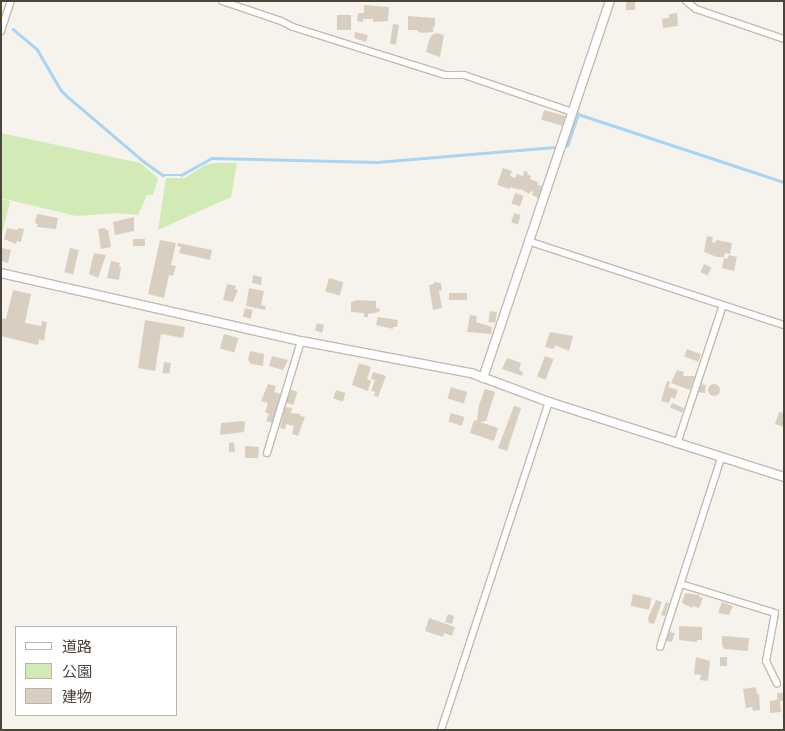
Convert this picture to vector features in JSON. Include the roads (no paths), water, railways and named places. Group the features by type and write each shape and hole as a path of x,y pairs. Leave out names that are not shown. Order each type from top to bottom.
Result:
{"street":[{"path":"1,31 11,1"},
{"path":"222,1 282,21 293,27 445,75 464,75 572,112"},
{"path":"484,378 528,241 610,1"},
{"path":"686,1 696,9 784,39"},
{"path":"528,241 784,325"},
{"path":"1,273 301,341 412,361 484,378 550,402 784,477"},
{"path":"678,444 723,305"},
{"path":"267,453 301,341"},
{"path":"441,730 550,402"},
{"path":"660,647 721,458"},
{"path":"681,584 775,614 766,661 777,684"}],"waterway":[{"path":"13,29 37,49 61,90 68,97 142,160 163,175 181,175 212,158 377,162 554,147"},
{"path":"567,146 578,114 784,182"}]}
